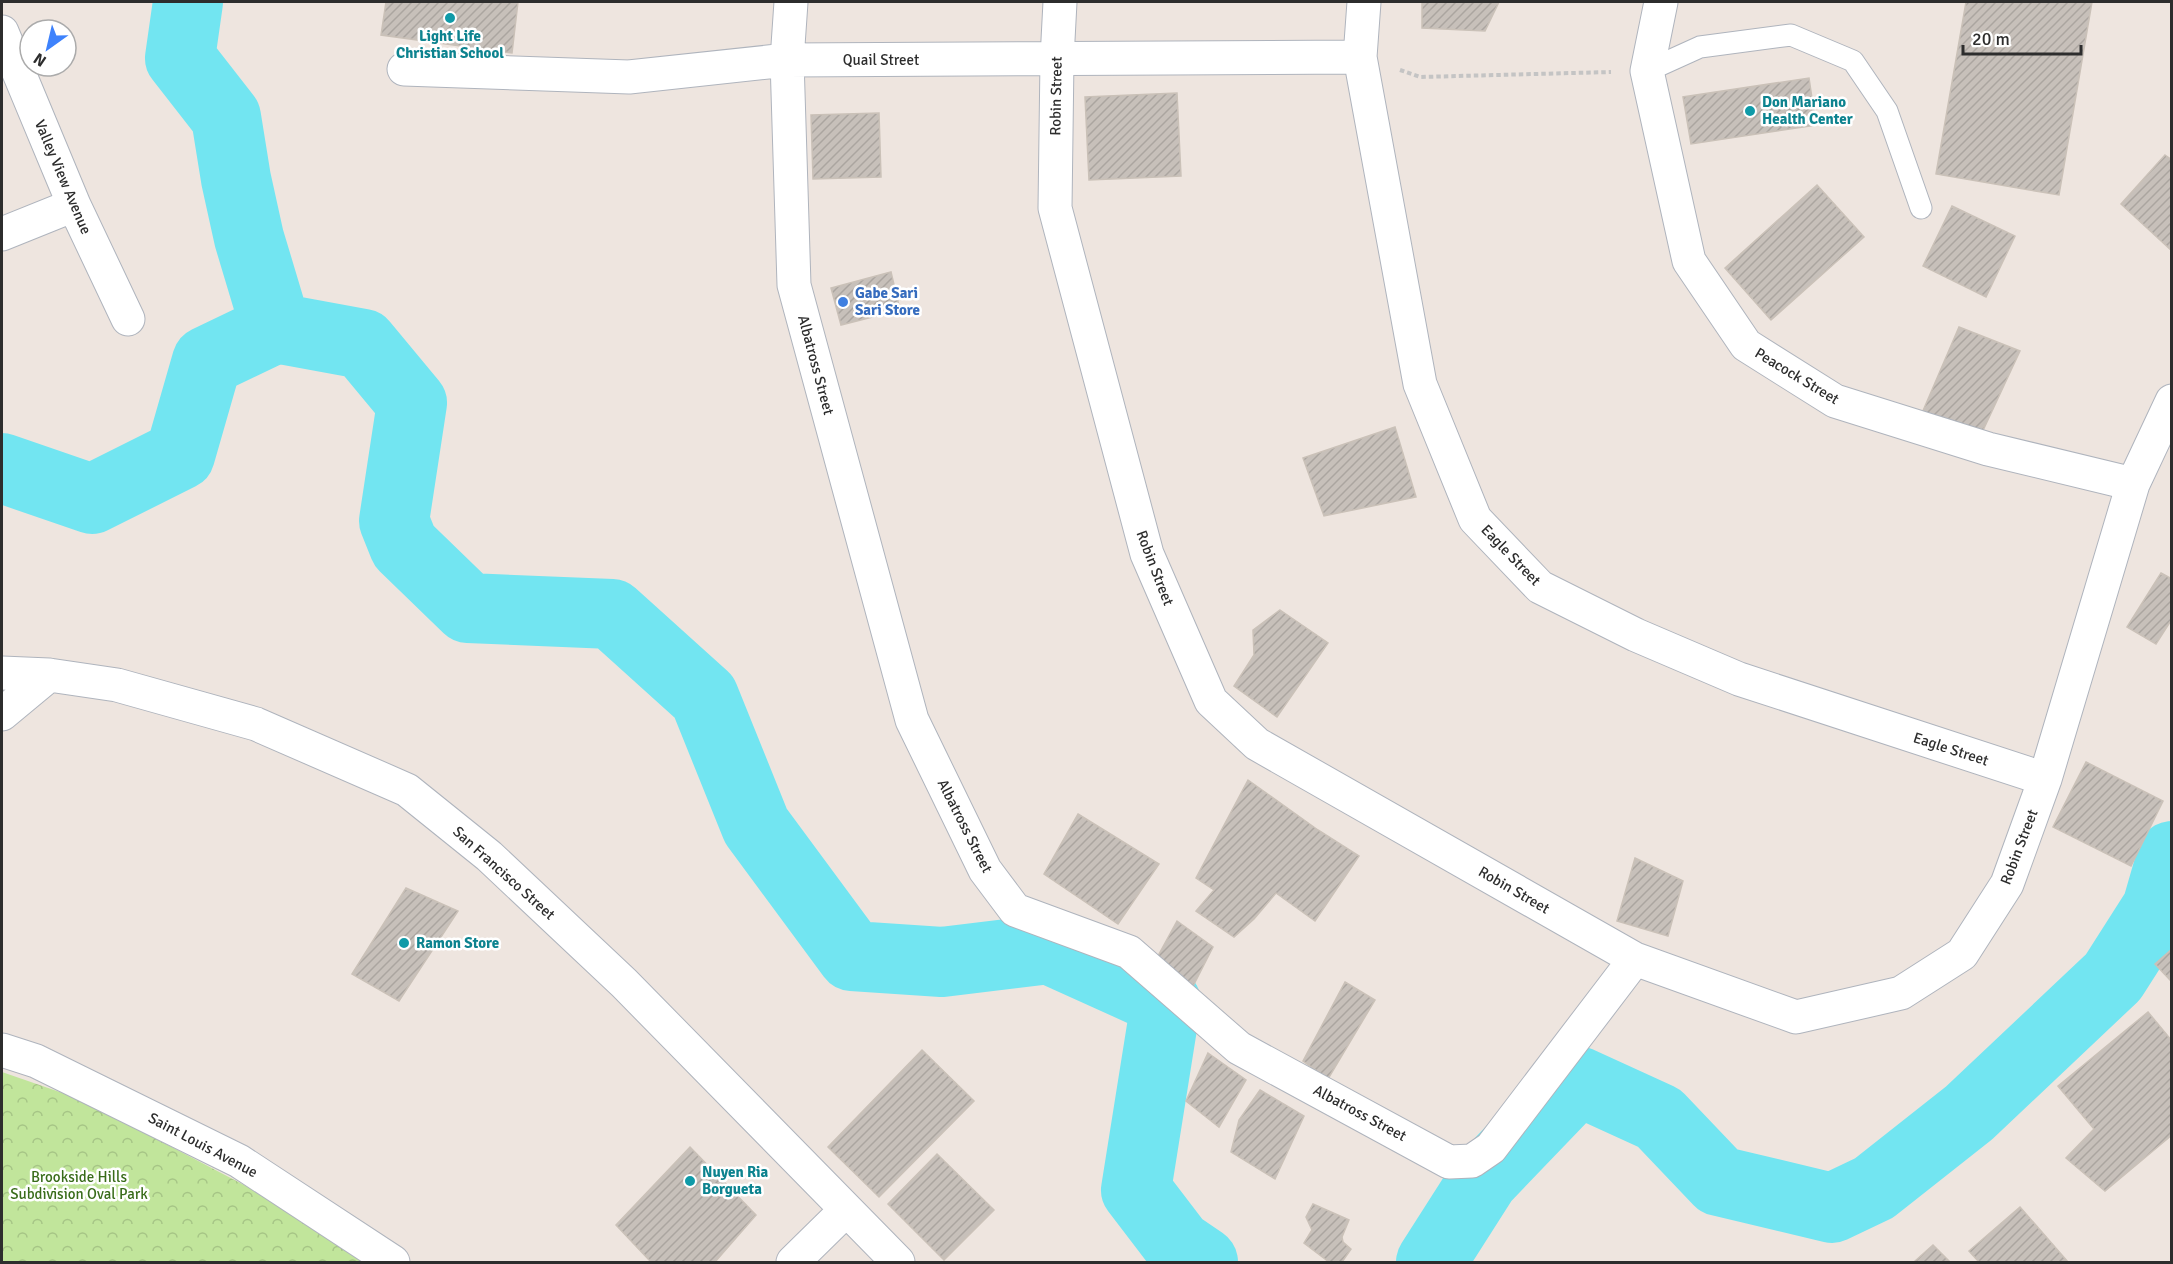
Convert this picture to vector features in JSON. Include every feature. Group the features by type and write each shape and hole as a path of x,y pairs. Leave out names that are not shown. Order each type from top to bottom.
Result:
{"street":[{"name":"Albatross Street","path":"791,2 787,60 794,285 912,720 985,870 1015,910 1129,951 1239,1048 1449,1161 1472,1161 1491,1148 1635,959"},
{"name":"Robin Street","path":"1060,2 1055,208 1147,554 1211,701 1257,744 1635,959 1796,1017 1901,993 1962,954 2007,884 2045,780 2133,484 2172,401"},
{"name":"Eagle Street","path":"1364,2 1360,57 1420,384 1475,519 1540,587 1636,635 1739,679 2045,780"},
{"name":"Peacock Street","path":"1661,2 1647,71 1689,261 1746,345 1835,401 1988,449 2133,484"},
{"name":"Valley View Avenue","path":"2,32 74,205 128,319"},
{"name":"Quail Street","path":"404,69 629,77 787,60 1360,57"},
{"path":"2,234 74,205"},
{"name":"San Francisco Street","path":"2,673 49,675 117,685 256,724 407,790 489,856 624,983 898,1263"},
{"path":"2,714 49,675"},
{"name":"Saint Louis Avenue","path":"2,1050 36,1061 239,1161 393,1263"},
{"path":"793,1263 846,1210"}],"lane":[{"path":"1647,71 1700,47 1791,35 1853,61 1887,111 1921,208"}],"path":[{"path":"1360,57 1420,77 1647,71"}],"green space":[{"name":"Brookside Hills Subdivision Oval Park","path":"2,1072 80,1099 267,1197 364,1262 2,1262"}],"building":[{"name":"Light Life Christian School","path":"386,2 518,2 512,53 381,35"},
{"path":"1422,2 1499,2 1485,31 1422,28"},
{"path":"1966,2 2092,2 2059,195 1936,174"},
{"name":"Don Mariano Health Center","path":"1809,78 1816,125 1691,144 1683,97"},
{"path":"1177,93 1181,176 1089,180 1085,97"},
{"path":"879,113 881,177 813,179 811,115"},
{"path":"2165,155 2172,160 2172,251 2121,204"},
{"path":"1817,185 1864,237 1771,320 1725,268"},
{"path":"1952,206 2015,236 1986,297 1923,266"},
{"path":"891,272 900,310 841,325 831,288"},
{"path":"1959,327 2020,351 1979,439 1922,413"},
{"path":"1395,427 1416,497 1324,516 1303,458"},
{"path":"2161,573 2172,579 2172,619 2156,644 2127,627"},
{"path":"1280,610 1328,643 1277,717 1234,686 1254,655 1253,630"},
{"path":"2086,762 2163,801 2131,866 2053,827"},
{"path":"1248,780 1359,856 1315,921 1276,893 1254,919 1234,937 1196,911 1214,890 1196,878"},
{"path":"1078,814 1159,864 1118,924 1044,874"},
{"path":"1635,858 1683,881 1668,936 1617,921"},
{"name":"Ramon Store","path":"406,888 458,911 399,1001 352,974"},
{"path":"1177,921 1213,947 1187,998 1153,965"},
{"path":"2172,949 2172,982 2155,964"},
{"path":"1345,982 1375,1000 1328,1079 1303,1061"},
{"path":"2148,1012 2172,1041 2172,1135 2105,1191 2066,1158 2094,1129 2058,1086"},
{"path":"922,1050 974,1101 879,1197 828,1147"},
{"path":"1208,1053 1246,1080 1219,1127 1186,1101"},
{"path":"1260,1090 1304,1116 1275,1179 1231,1152 1239,1120"},
{"name":"Nuyen Ria Borgueta","path":"690,1147 756,1215 715,1262 651,1262 616,1225"},
{"path":"937,1154 994,1210 944,1260 888,1204"},
{"path":"1313,1204 1349,1220 1342,1237 1343,1242 1351,1249 1342,1262 1329,1262 1304,1243 1312,1230 1306,1217"},
{"path":"2020,1207 2068,1262 1979,1262 1969,1251"},
{"path":"1933,1245 1950,1262 1914,1262"}],"waterway":[{"path":"188,2 180,58 226,117 249,238 276,328"},
{"path":"2,468 92,499 180,455 207,361 276,328 363,344 412,403 394,521 404,546 468,608 612,614 704,697 756,826 852,956 942,962 1049,949 1166,1002 1136,1190 1178,1245 1203,1262"},
{"path":"1431,1262 1484,1179 1578,1081 1659,1118 1719,1181 1832,1208 1874,1188 1969,1113 2113,977 2157,908 2172,856"}],"place":[{"name":"Light Life Christian School","path":"450,18"},
{"name":"Don Mariano Health Center","path":"1750,111"},
{"name":"Gabe Sari Sari Store","path":"843,302"},
{"name":"Ramon Store","path":"404,943"},
{"name":"Nuyen Ria Borgueta","path":"690,1181"}]}
